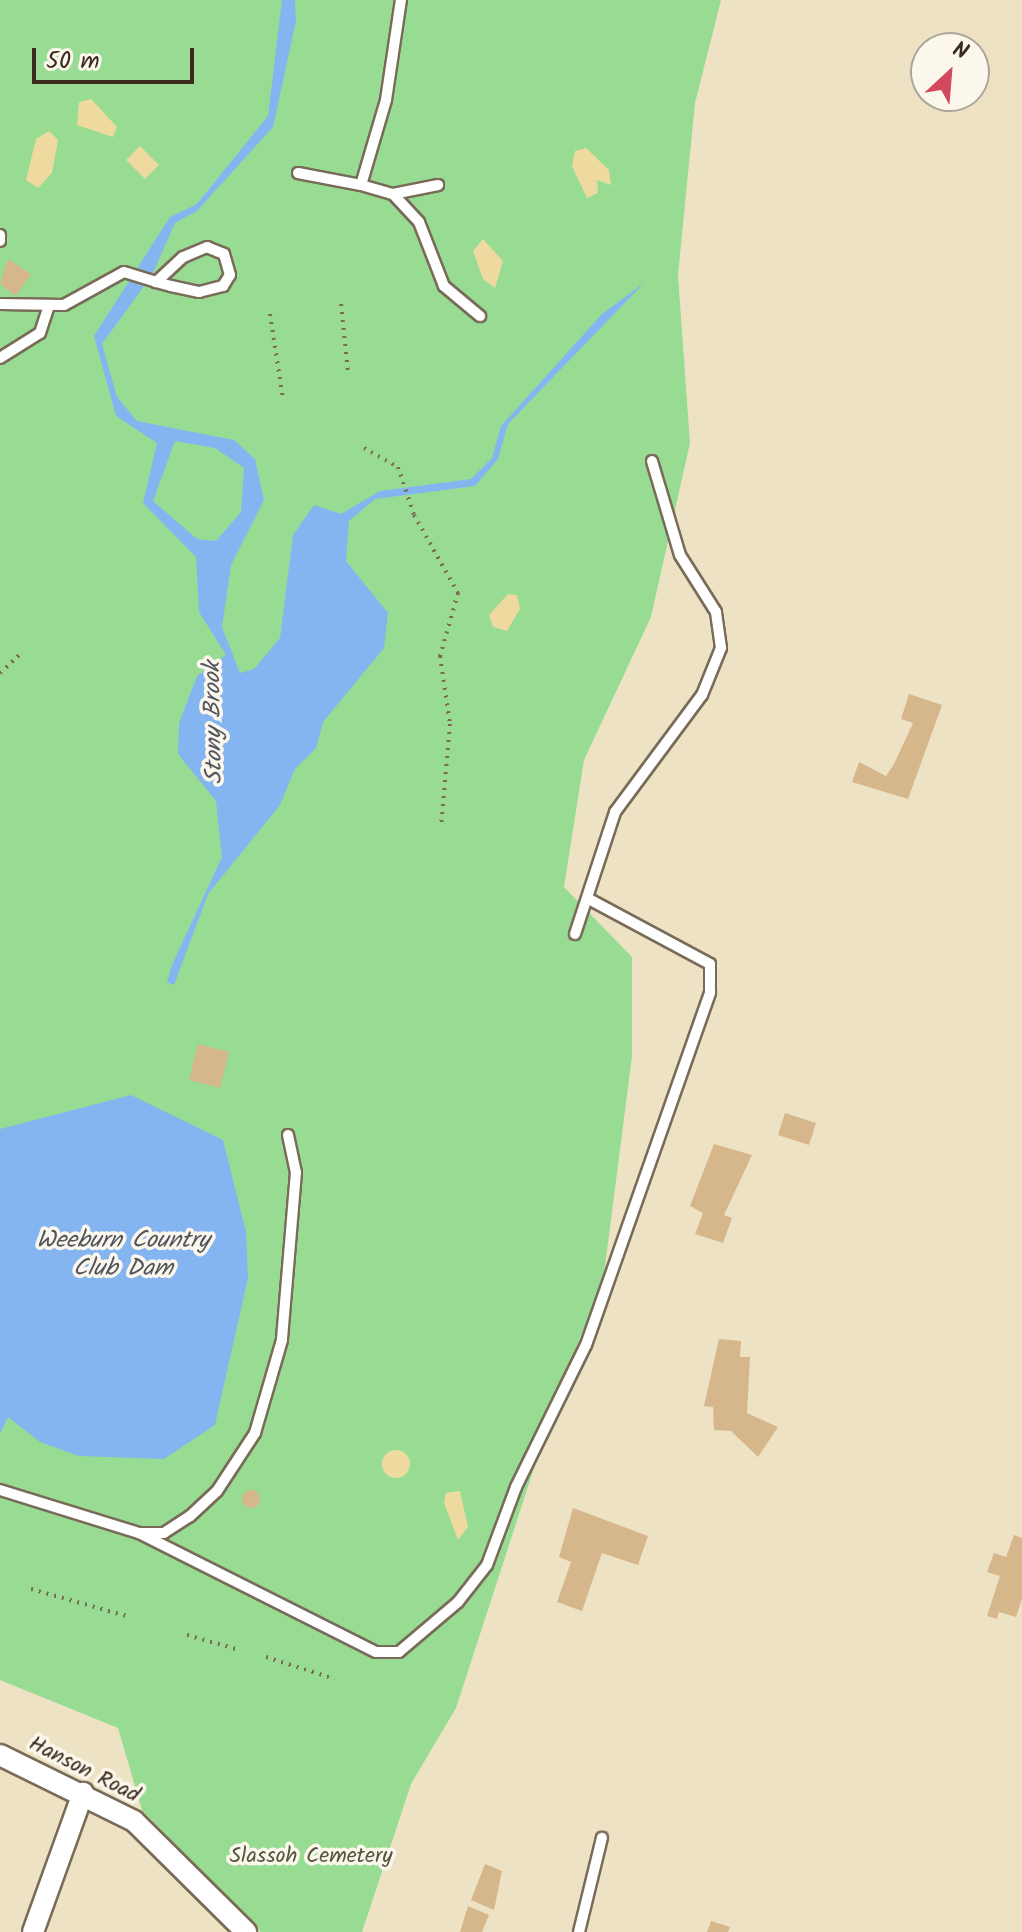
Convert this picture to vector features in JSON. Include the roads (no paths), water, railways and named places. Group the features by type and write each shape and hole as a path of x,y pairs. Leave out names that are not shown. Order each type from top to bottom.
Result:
{"street":[{"name":"Hanson Road","path":"0,1755 83,1793 134,1821 246,1932"},
{"path":"33,1932 83,1793"}],"lane":[{"path":"361,185 386,100 401,0"},
{"path":"298,173 393,194 438,185"},
{"path":"393,194 419,222 444,286 480,316"},
{"path":"0,304 49,306 124,272 153,281 199,292 223,286 230,275 224,254 207,247 183,257 153,281"},
{"path":"0,358 40,333 49,306"},
{"path":"575,934 589,899 600,841 615,812 702,695 721,648 716,612 680,555 652,461"},
{"path":"0,1490 139,1533 376,1652 399,1652 458,1602 487,1565 516,1487 586,1345 710,992 710,964 589,899"},
{"path":"139,1533 164,1533 190,1516 226,1480 255,1433 282,1340 296,1172 288,1135"},
{"path":"579,1932 602,1838"}],"water":[{"name":"Stony Brook","path":"282,0 295,0 296,21 273,127 197,211 175,223 152,275 102,344 117,397 137,421 234,440 255,459 264,500 231,565 222,627 240,673 254,669 280,638 293,535 314,505 341,514 380,491 471,479 492,458 501,426 602,314 644,283 508,424 498,459 475,486 375,499 349,521 346,561 388,613 384,648 323,722 316,748 295,769 280,805 208,894 174,985 167,982 172,965 222,857 216,801 178,754 179,723 197,676 226,655 199,612 196,557 143,503 157,443 116,416 94,336 170,217 197,204 268,116","holes":["175,441 215,448 244,468 241,512 216,541 197,539 153,501"]},
{"name":"Weeburn Country Club Dam","path":"131,1095 223,1140 246,1232 248,1278 215,1425 164,1459 79,1456 40,1442 8,1417 0,1434 0,1129"}],"park label":[{"name":"Slassoh Cemetery","path":"311,1857"}]}
